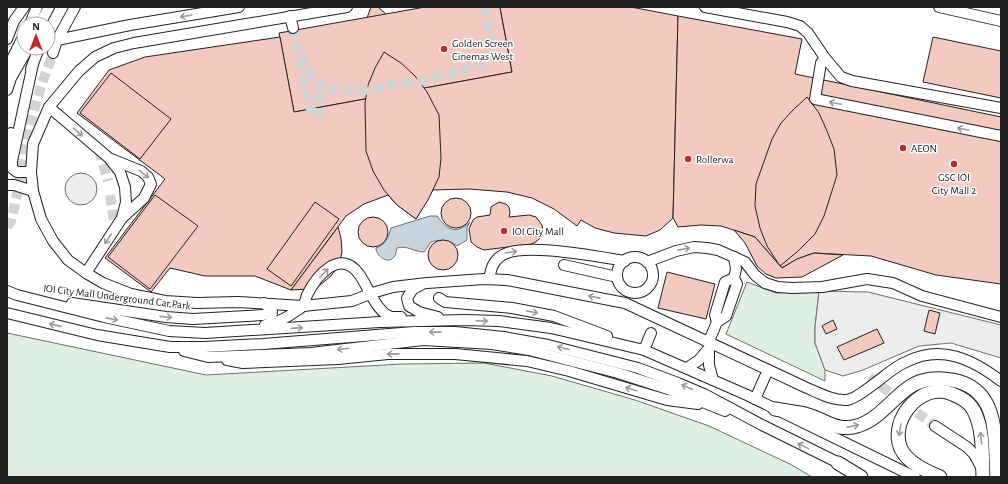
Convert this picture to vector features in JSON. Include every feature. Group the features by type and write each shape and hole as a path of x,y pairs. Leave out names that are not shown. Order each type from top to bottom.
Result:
{"main road":[{"path":"775,409 809,416 832,426 844,428 857,426 869,421 911,386 932,379 943,378 956,381 969,386 978,392 991,413 997,477"},
{"path":"940,477 925,471 915,464 901,449 898,439 899,428 903,417 916,399 939,391 951,393 964,399 974,410 979,425 983,474"},
{"path":"838,463 861,477"}],"street":[{"path":"7,39 14,21 24,7"},
{"path":"44,16 49,7"},
{"path":"57,40 75,7"},
{"path":"57,40 130,25 238,7"},
{"path":"346,7 114,48 95,57 79,71 49,107 33,144 30,172 33,191 42,219 53,241 68,260 103,283 131,294 165,302 238,302 303,306 352,302 372,293 393,287 427,283 507,280 622,302 821,394 849,400 906,362 925,355 941,354 960,356 974,362 1001,381"},
{"path":"705,7 787,22 800,26 808,33 825,58 841,77 852,81 1001,108"},
{"path":"939,7 1001,21"},
{"path":"290,16 293,28"},
{"path":"7,69 16,51"},
{"path":"7,90 11,78 23,56"},
{"path":"7,150 17,108 36,56"},
{"path":"825,58 821,63 815,98 1001,136"},
{"path":"30,172 17,172 12,168 12,161 33,64"},
{"path":"49,107 109,158 120,172 125,187 126,202 122,218"},
{"path":"86,273 122,218 144,198 150,184 148,177 141,171 109,158"},
{"path":"7,185 14,185 33,191"},
{"path":"647,262 676,251 694,247 718,250 745,262 755,275 765,283 792,288 822,287 867,279 893,283 922,296 1001,317"},
{"path":"489,280 493,263 505,253 515,251 544,249 625,261"},
{"path":"709,341 717,322 715,315 725,282 734,278 736,269 734,257"},
{"path":"630,258 642,259 651,267 653,272 651,283 643,291 632,293 622,288 618,274 625,261 630,258"},
{"path":"564,262 618,274"},
{"path":"238,331 282,321 303,306 307,295 321,274 333,265 344,263 353,267 360,274 372,293 375,302 383,312 392,317 431,316 551,328 644,350"},
{"path":"427,283 414,289 407,298 409,306 419,312 431,316"},
{"path":"7,291 17,296 169,331 205,333 380,322 464,320"},
{"path":"622,302 627,291"},
{"name":"IOI City Mall Underground Car Park","path":"17,296 166,317 193,319 263,315"},
{"path":"439,298 445,302 512,308 554,316 687,368 755,399 915,477"},
{"path":"264,303 272,311 271,320 268,324"},
{"path":"7,313 97,335 170,347 208,356 311,353 423,340 492,344 529,350 618,373 684,394 710,406 762,425"},
{"path":"170,347 263,344 414,332 455,332 504,337 548,345 638,368 678,382 866,477"},
{"path":"644,350 651,333"},
{"path":"687,368 698,360 709,348 713,380"},
{"path":"755,399 768,370"},
{"path":"935,426 967,447 974,454 983,474"}],"green space":[{"path":"747,282 776,293 819,291 815,327 815,343 825,370 825,381 726,334"},
{"path":"7,333 206,375 402,364 484,363 552,376 635,400 709,426 792,465 812,477 7,477"}],"shaded area":[{"path":"78,173 84,173 94,180 97,189 96,195 90,202 84,205 78,205 68,198 65,192 65,186 72,176"},
{"path":"430,216 437,216 444,225 456,230 470,222 467,227 467,240 457,246 445,240 438,240 431,242 424,252 404,247 397,248 395,256 389,260 386,260 378,254 376,248 382,245 386,240 391,228"},
{"path":"819,291 868,292 1001,325 1001,358 951,343 919,346 863,370 843,376 825,370 815,343 815,327"}],"building":[{"path":"371,7 378,7 386,14 394,27 400,42 401,63 384,52 375,68 367,50 365,32 367,18"},
{"path":"425,7 500,7 512,72 294,112 279,33"},
{"path":"500,7 631,7 678,16 673,218 660,230 646,236 614,233 595,228 581,220 577,226 554,209 532,198 507,192 469,189 433,190 416,219 397,205 388,195 364,204 346,216 291,290 255,276 205,276 170,268 151,292 105,258 165,179 77,113 109,70 145,57 280,37 294,112 512,72"},
{"path":"678,16 802,39 795,74 1001,117 1001,284 936,275 871,256 814,253 797,259 782,268 755,237 721,226 701,225 678,227 673,218"},
{"path":"933,37 1001,51 1001,98 923,82"},
{"path":"384,52 401,63 415,76 427,92 439,115 441,158 439,177 428,200 416,219 397,205 384,190 373,171 366,151 365,103 368,85"},
{"path":"111,73 171,119 140,159 80,113"},
{"path":"807,97 819,113 834,149 837,175 824,216 815,234 780,266 767,246 760,228 755,206 756,184 772,139 781,123"},
{"path":"155,195 198,226 150,289 108,257"},
{"path":"456,198 462,199 470,207 470,219 462,227 456,228 450,227 442,219 441,213 442,207 450,199"},
{"path":"315,202 339,219 291,286 267,269"},
{"path":"499,202 506,204 509,207 509,217 529,215 536,217 542,225 542,236 532,244 484,250 477,247 471,242 469,229 473,220 477,217 490,215 491,207"},
{"path":"373,217 379,218 387,226 387,238 379,246 373,247 367,246 359,238 358,232 359,226 367,218"},
{"path":"338,227 341,238 342,252 339,265 331,276 320,285 307,289 291,290"},
{"path":"734,230 755,237 782,268 797,259 814,253 843,255 802,277 776,278 766,274 757,266 745,243"},
{"path":"443,240 449,241 457,249 457,261 449,269 443,270 437,269 429,261 428,255 429,249 437,241"},
{"path":"667,272 715,284 706,319 658,308"},
{"path":"929,310 940,313 935,334 924,331"},
{"path":"833,320 837,329 826,334 822,326"},
{"path":"877,329 884,343 844,360 837,347"}],"tunnel":[{"path":"293,28 298,53 314,78 324,90 364,90 430,79 480,65 493,53 485,7"},
{"path":"7,227 11,221 15,204 31,122 41,86 52,56"},
{"path":"300,61 313,119"},
{"path":"320,118 319,99 324,90"},
{"path":"99,150 108,181"},
{"path":"110,195 115,228"},
{"path":"869,377 935,426"}],"place":[{"name":"Golden Screen Cinemas West","path":"444,49"},
{"name":"AEON","path":"903,148"},
{"name":"Rollerwa","path":"688,159"},
{"name":"GSC IOI City Mall 2","path":"954,164"},
{"name":"IOI City Mall","path":"504,231"}]}
